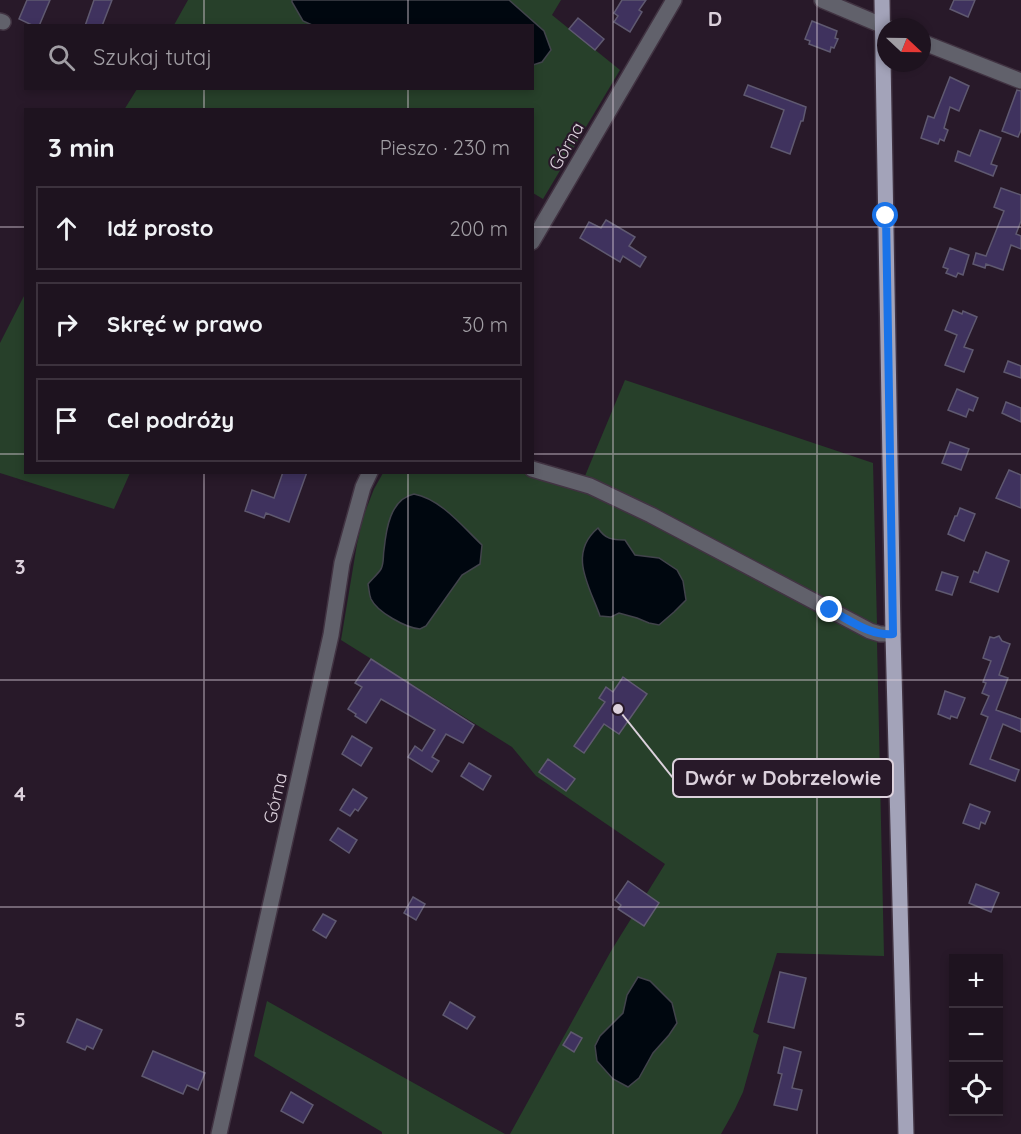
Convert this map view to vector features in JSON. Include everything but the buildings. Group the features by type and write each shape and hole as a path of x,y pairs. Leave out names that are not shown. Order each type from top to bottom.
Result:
{"main road":[{"path":"882,0 883,18"},
{"path":"885,72 893,634 906,1134"}],"street":[{"name":"Górna","path":"534,239 674,0"},
{"path":"822,0 877,23"},
{"path":"931,46 1021,81"},
{"path":"534,470 590,486 651,514 870,631 893,634"},
{"name":"Górna","path":"219,1134 331,635 342,563 363,487 369,474"}],"green space":[{"path":"188,0 561,0 552,15 620,70 543,199 534,194 534,108 125,108 136,90 534,90 534,24 175,24"},
{"path":"24,296 24,474 130,474 114,509 0,473 0,343"},
{"path":"625,380 873,463 877,625 585,476"},
{"path":"382,474 533,474 585,490 877,642 884,956 777,953 753,1032 759,1035 743,1092 721,1134 510,1134 611,951 665,864 536,776 512,747 341,640 357,544 363,517","holes":["623,1013 669,1035 653,1053 639,1078 600,1036"]},
{"path":"267,1001 505,1134 382,1134 254,1056"}],"shaded area":[{"path":"292,0 509,0 544,31 551,50 542,62 534,65 534,24 310,24 303,21"},
{"path":"414,494 442,508 482,545 480,564 462,575 426,626 420,629 400,622 379,609 371,599 368,584 382,567 386,534 394,509 399,502"},
{"path":"598,528 603,535 609,538 625,540 635,555 659,558 677,570 683,581 686,600 659,625 619,613 611,617 600,616 587,582 582,560 589,538"},
{"path":"638,977 650,981 672,1003 677,1023 653,1053 639,1078 628,1087 613,1079 597,1061 595,1046 600,1036 623,1013 627,995"}],"place":[{"name":"Dwór w Dobrzelowie","path":"618,709"}],"route":[{"path":"830,610 870,631 885,635 893,634 886,216"}]}
